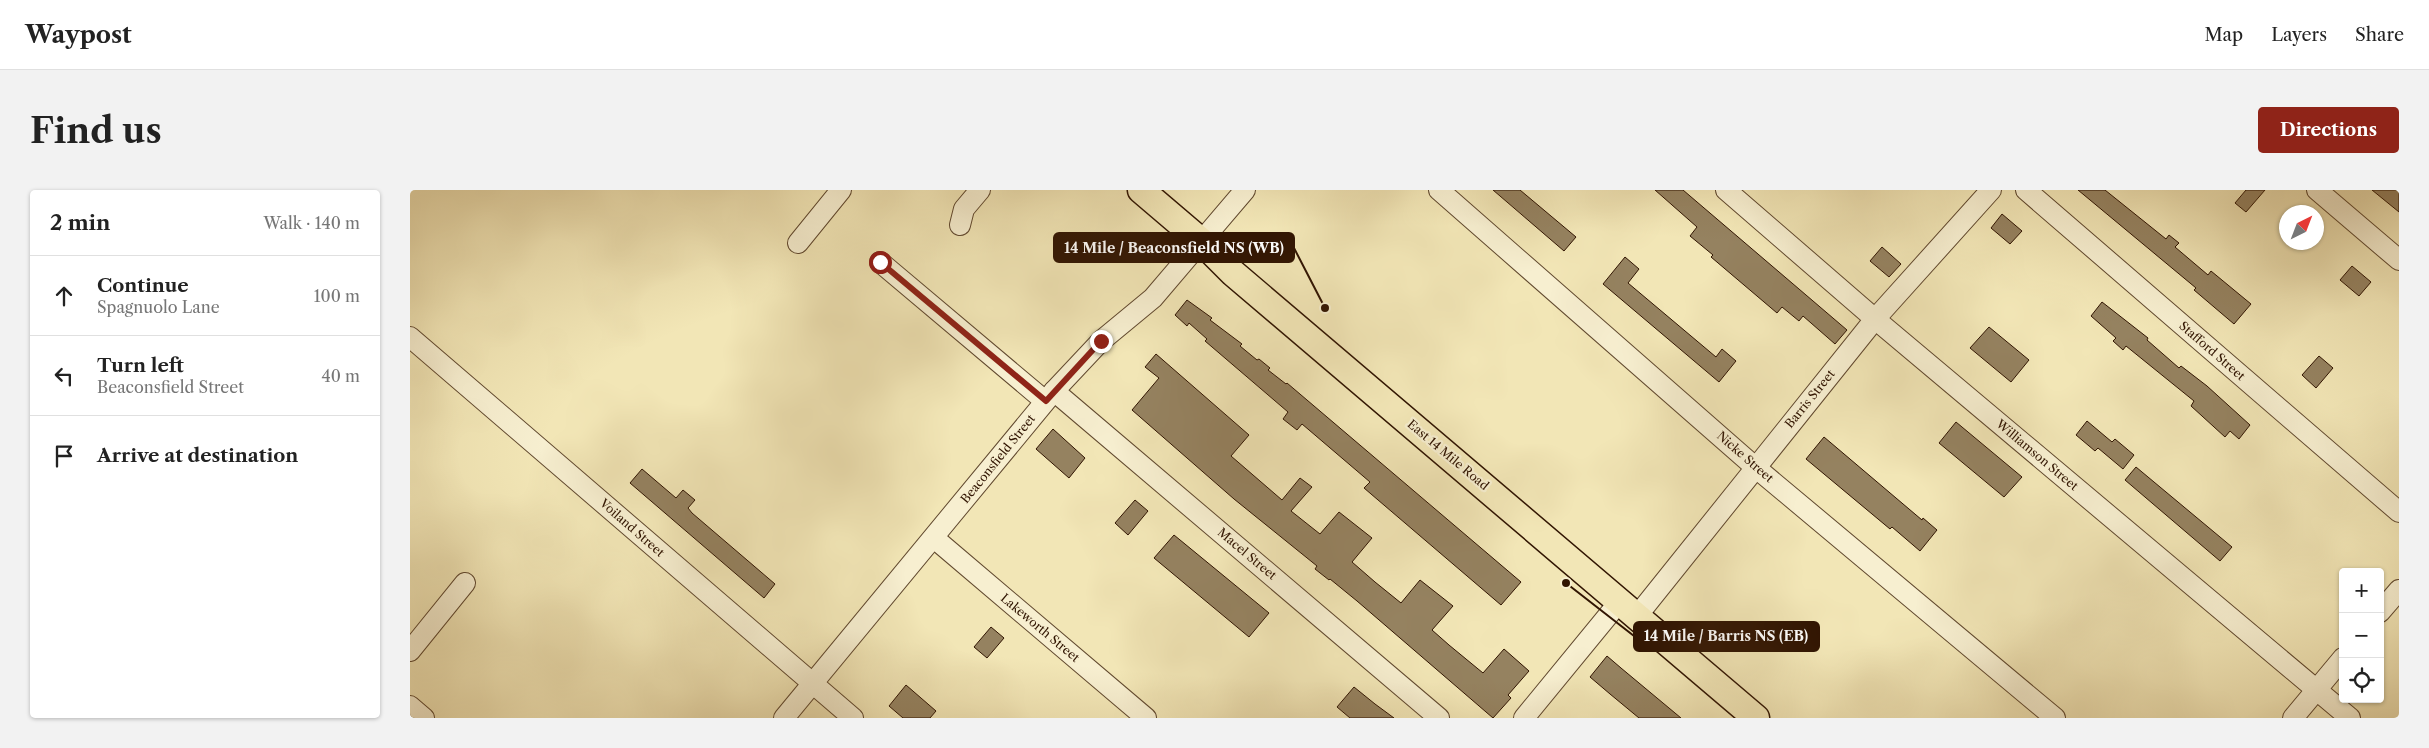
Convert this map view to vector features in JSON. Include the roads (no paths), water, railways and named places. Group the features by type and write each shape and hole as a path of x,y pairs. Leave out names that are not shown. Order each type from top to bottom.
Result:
{"main road":[{"name":"East 14 Mile Road","path":"1141,190 1202,242 1232,273 1756,718"}],"street":[{"path":"798,243 841,190"},
{"path":"960,225 964,209 980,190"},
{"name":"Beaconsfield Street","path":"784,718 1050,396 1101,341 1153,298 1245,190"},
{"name":"Nicke Street","path":"1439,190 1756,467 2055,718"},
{"name":"Williamson Street","path":"1726,190 1875,319 2350,718"},
{"name":"Barris Street","path":"1524,718 1628,608 1756,467 1875,319 1991,190"},
{"name":"Stafford Street","path":"2026,190 2399,512"},
{"path":"2317,190 2399,260"},
{"name":"Macel Street","path":"880,262 1050,396 1439,718"},
{"name":"Voiland Street","path":"410,337 853,718"},
{"name":"Lakeworth Street","path":"934,538 1146,718"},
{"path":"410,650 465,583"},
{"path":"2384,607 2399,590"},
{"path":"2293,718 2339,663"},
{"path":"410,706 424,718"}],"place":[{"name":"14 Mile / Beaconsfield NS (WB)","path":"1325,308"},
{"name":"14 Mile / Barris NS (EB)","path":"1566,583"}]}
